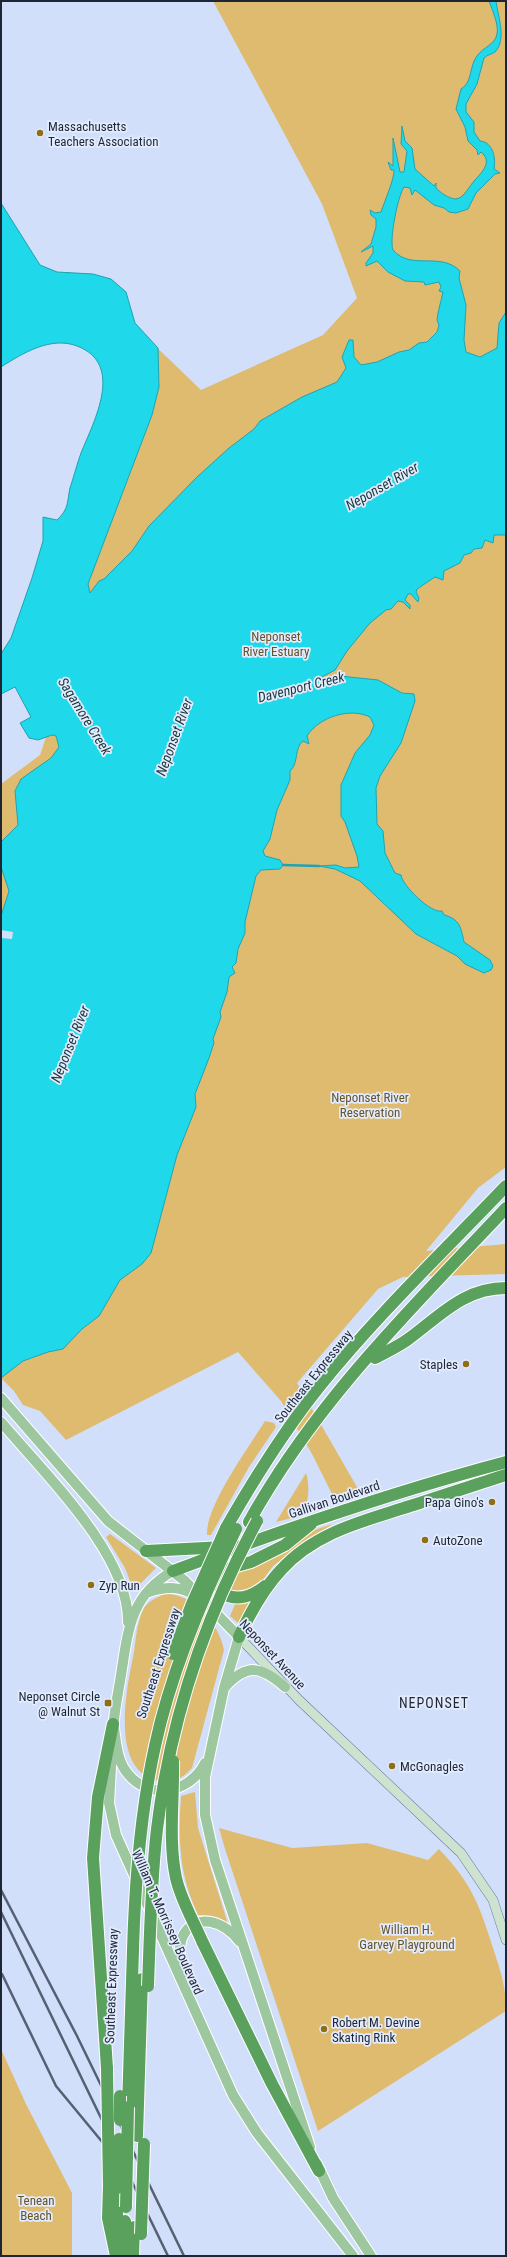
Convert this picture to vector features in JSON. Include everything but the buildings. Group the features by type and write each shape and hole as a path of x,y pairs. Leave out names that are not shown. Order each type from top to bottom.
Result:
{"highway":[{"name":"Southeast Expressway","path":"113,2187 130,1946 132,1845 142,1775 155,1716 181,1632 231,1529 317,1409 358,1342 506,1186"},
{"path":"317,1409 363,1347 506,1196"},
{"path":"317,1409 506,1208"},
{"name":"Southeast Expressway","path":"140,2256 137,2230 145,1982 155,1846 162,1794 172,1746 187,1688 206,1631 253,1521 286,1451 317,1409 375,1358 506,1219"},
{"path":"375,1358 408,1339 441,1312 461,1299 487,1290 506,1288"},
{"path":"478,1469 506,1458"},
{"name":"Gallivan Boulevard","path":"173,1571 255,1540 317,1519 478,1469 506,1462"},
{"path":"240,1637 256,1604 272,1580 281,1569 304,1549 342,1528 506,1475"},
{"path":"272,1580 255,1593 242,1597 226,1595 219,1587 221,1575 226,1569 251,1562 285,1545 317,1519"},
{"path":"145,1982 146,1876 150,1830 168,1728 200,1628 221,1576 253,1521"},
{"path":"146,1551 215,1548 255,1540"},
{"path":"113,1724 98,1797 94,1858 113,2187 108,2218 116,2256"},
{"path":"172,1746 174,1795 172,1839 174,1866 181,1892 202,1941 272,2084 319,2171"},
{"path":"124,2256 130,1946"},
{"path":"133,2256 137,2230"}],"main road":[{"name":"Neponset Avenue","path":"1,1398 108,1521 173,1571 212,1608 273,1671 285,1687 461,1852 493,1900 506,1940"},
{"path":"1,1422 76,1511 110,1560 125,1598 128,1614 128,1632"},
{"name":"William T. Morrissey Boulevard","path":"173,1571 161,1579 146,1593 135,1610 128,1632 113,1724 109,1803 113,1827 121,1849 183,1987 240,2108 257,2134 353,2256"},
{"path":"146,1593 163,1588 178,1588 195,1595 212,1608"},
{"path":"240,1637 224,1688 209,1754 204,1784 206,1823 215,1860 319,2171 333,2198 371,2256"},
{"path":"224,1688 235,1677 250,1669 265,1672 285,1687"},
{"path":"113,1724 118,1754 124,1769 134,1780 144,1786 165,1791 183,1786 198,1775 209,1754"},
{"path":"183,1987 180,1949 182,1939 192,1926 209,1921 225,1926 239,1940 246,1954"}],"green space":[{"name":"Neponset River Estuary","path":"213,1 506,1 506,1167 478,1188 426,1251 506,1244 506,1274 403,1277 378,1289 297,1383 361,1494 336,1502 312,1454 281,1401 238,1352 66,1440 40,1411 23,1405 14,1391 1,1378 1,784 40,755 46,737 38,740 29,738 20,723 31,717 15,687 1,694 1,654 11,638 32,578 43,541 43,517 57,520 66,509 70,488 80,457 98,410 102,394 103,379 100,366 91,354 77,346 67,343 57,343 38,348 18,356 1,367 1,203 40,265 57,272 93,274 111,279 126,292 135,323 147,338 201,390 323,335 357,298 322,204"},
{"path":"265,1421 274,1423 276,1427 249,1467 211,1535 207,1535 208,1523 220,1493"},
{"path":"306,1473 308,1496 302,1512 296,1516 276,1522"},
{"path":"333,1524 273,1566 256,1589 240,1593 222,1587 229,1571 311,1531"},
{"path":"110,1534 156,1568 135,1589 133,1589 125,1568 106,1537"},
{"path":"164,1594 175,1595 185,1599 194,1604 203,1612 217,1630 224,1650 192,1768 185,1775 170,1781 160,1781 144,1775 133,1762 127,1746 125,1727 125,1706 140,1618 148,1603"},
{"path":"254,1597 238,1623 230,1616 236,1602"},
{"path":"195,1792 198,1828 228,1924 214,1916 198,1915 183,1871 180,1842 181,1796"},
{"name":"William H. Garvey Playground","path":"219,1828 292,1848 367,1843 428,1860 439,1849 467,1884 478,1907 488,1933 502,1979 506,2011 318,2131"},
{"name":"Tenean Beach","path":"1,2049 26,2104 72,2193 72,2256 1,2256"}],"water":[{"name":"Neponset River Estuary","path":"489,1 496,1 501,28 499,47 495,52 484,58 477,84 466,104 466,112 474,122 474,132 480,141 491,147 494,156 494,169 500,173 495,174 476,193 468,209 456,213 449,212 444,208 434,205 415,190 412,195 410,188 404,187 399,199 395,218 392,245 393,250 400,256 417,261 444,262 452,265 460,271 459,278 466,305 464,340 466,352 480,357 497,348 499,323 506,312 506,535 494,535 493,543 485,540 482,548 474,549 471,553 464,555 460,563 444,571 443,580 435,577 417,589 416,592 419,598 418,602 411,594 408,594 405,600 410,605 410,609 403,602 398,601 391,609 386,610 370,623 347,651 335,670 322,677 324,679 340,676 378,680 402,693 414,694 415,701 401,743 380,776 376,788 377,824 383,831 385,853 395,873 401,875 406,885 412,892 424,904 437,911 442,911 444,915 457,922 461,928 464,942 490,960 493,966 491,970 484,973 465,964 457,956 416,934 360,881 335,869 319,866 336,865 345,868 359,867 357,856 345,822 341,816 341,785 355,753 370,735 374,725 370,717 353,713 327,719 312,729 307,736 309,744 303,741 298,748 295,764 290,771 290,780 277,810 270,839 263,851 265,856 280,860 283,865 280,869 261,870 256,876 245,922 245,933 238,949 236,963 232,967 235,973 229,977 227,992 220,1012 221,1017 213,1039 214,1043 195,1094 196,1107 177,1155 151,1253 142,1264 120,1280 99,1316 82,1329 63,1349 48,1352 23,1361 1,1378 1,916 9,891 1,867 1,842 18,825 15,791 21,779 51,758 59,747 56,736 52,735 38,740 29,738 20,723 31,717 15,687 1,694 1,654 11,638 32,578 43,541 43,517 57,520 66,509 70,488 80,457 98,410 102,394 103,379 100,366 91,354 77,346 67,343 57,343 38,348 18,356 1,367 1,203 40,265 57,272 93,274 111,279 126,292 135,323 158,348 159,387 152,415 88,584 90,593 99,581 104,579 132,551 149,526 197,477 229,448 254,429 260,421 302,397 337,382 346,368 342,357 349,340 353,340 354,357 361,365 377,362 399,352 409,350 419,343 427,342 437,332 439,325 437,316 443,292 439,291 441,287 439,282 425,285 424,282 405,281 388,272 377,261 366,266 366,263 373,253 373,246 361,252 371,244 376,227 376,219 371,215 370,210 375,213 381,212 393,178 394,170 391,170 388,162 393,166 393,138 400,172 404,172 407,151 401,144 402,126 405,141 412,148 415,169 434,186 436,183 436,188 447,196 455,199 461,197 481,174 485,167 486,159 481,152 478,155 477,150 468,141 465,127 456,109 461,89 465,86 469,78 475,60 480,53 496,38 496,22"}],"pier":[{"path":"1,930 13,932 12,939 1,938"}],"waterway":[{"path":"283,865 319,866"}],"railway":[{"path":"1,1890 77,2036 184,2256"},
{"path":"1,1912 168,2256"},
{"path":"2,1974 56,2086 113,2155"}],"place":[{"name":"Massachusetts Teachers Association","path":"40,133"},
{"name":"Staples","path":"466,1364"},
{"name":"Papa Gino's","path":"492,1502"},
{"name":"AutoZone","path":"425,1540"},
{"name":"Zyp Run","path":"91,1585"},
{"name":"Neponset Circle @ Walnut St","path":"108,1703"},
{"name":"McGonagles","path":"392,1766"},
{"name":"Robert M. Devine Skating Rink","path":"324,2029"}],"district":[{"name":"NEPONSET","path":"434,1703"}],"water label":[{"name":"Neponset River","path":"382,486"},
{"name":"Davenport Creek","path":"301,687"},
{"name":"Sagamore Creek","path":"85,716"},
{"name":"Neponset River","path":"174,737"},
{"name":"Neponset River","path":"70,1044"}],"park label":[{"name":"Neponset River Reservation","path":"370,1104"}]}
